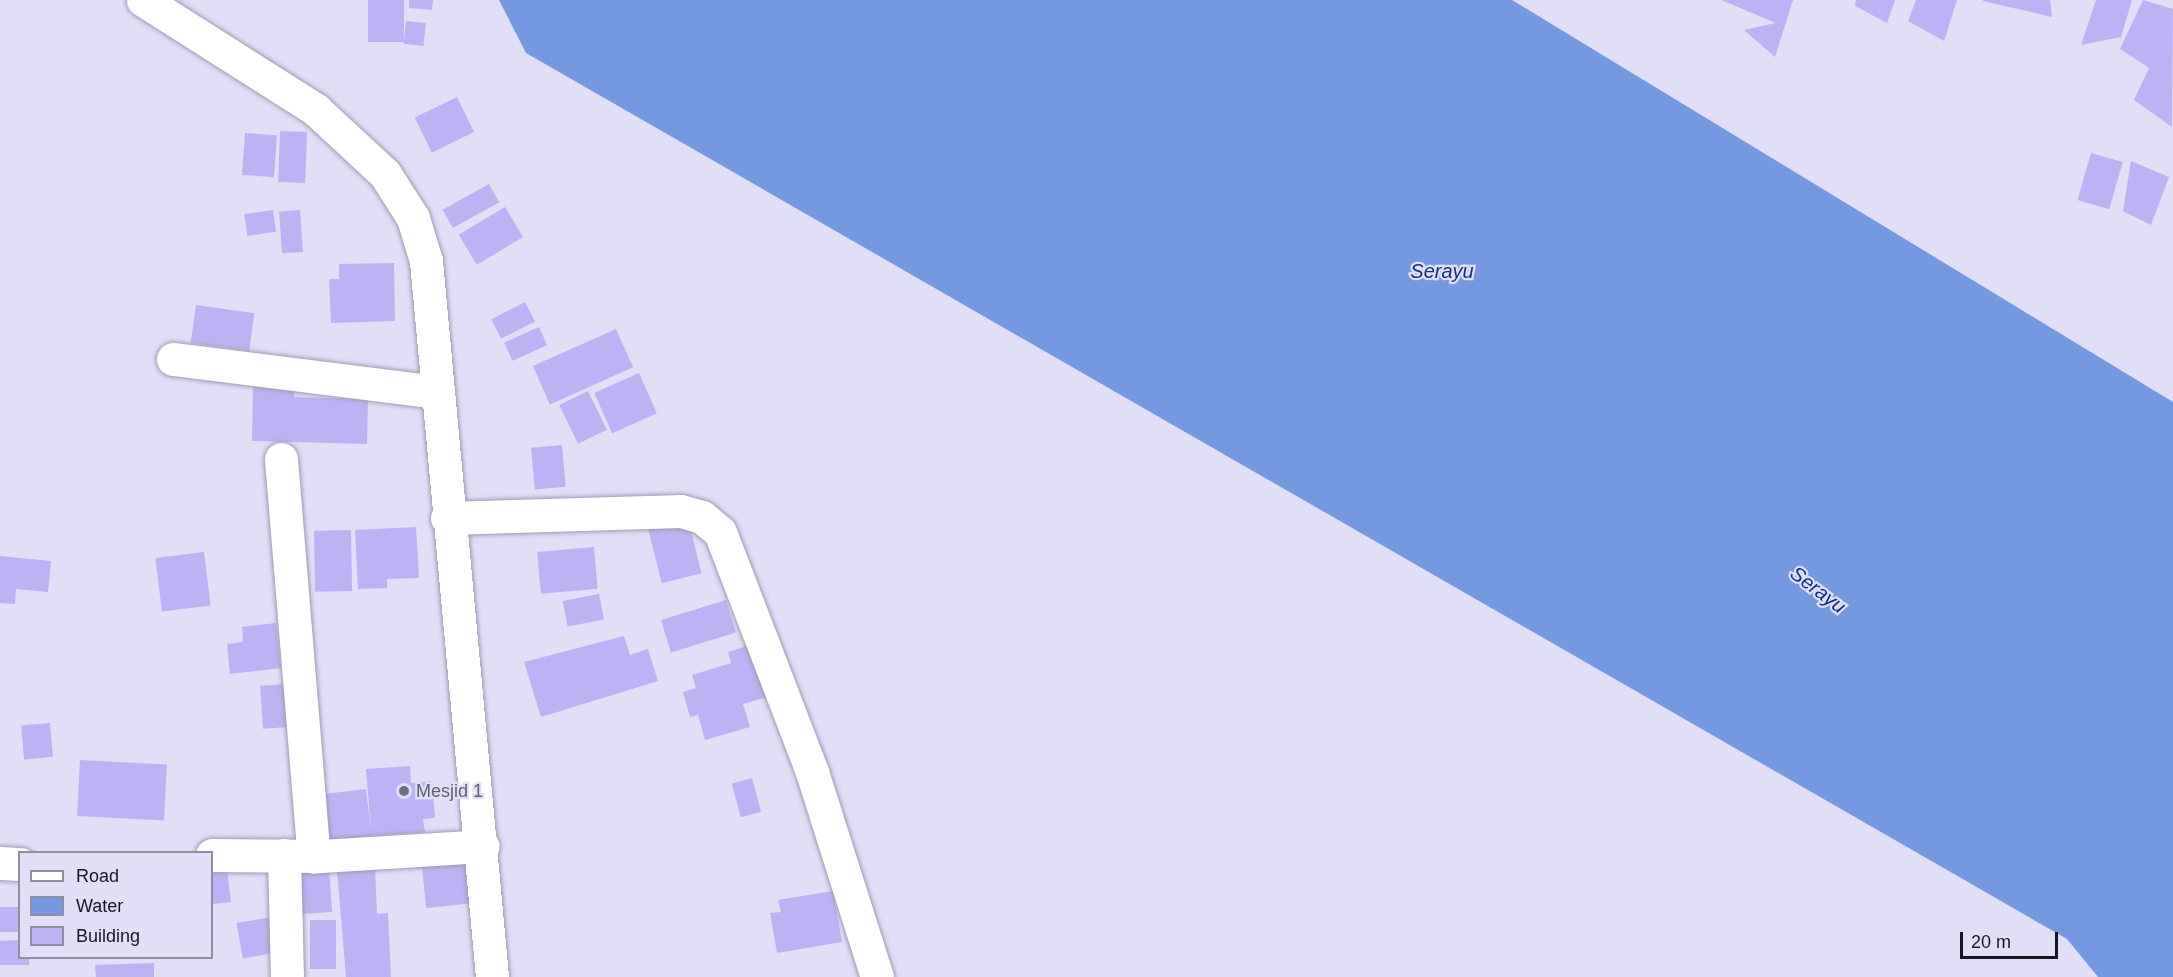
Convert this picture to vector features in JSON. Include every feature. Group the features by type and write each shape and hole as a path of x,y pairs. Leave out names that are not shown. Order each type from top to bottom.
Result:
{"street":[{"path":"143,0 316,110 385,174 413,218 426,261 447,518 483,846 492,977"},
{"path":"173,359 438,392"},
{"path":"281,459 299,856 287,977"},
{"path":"447,518 681,511 702,517 720,532 812,772 877,977"},
{"path":"213,855 299,856 483,846"},
{"path":"0,863 18,864"}],"water":[{"name":"Serayu","path":"499,0 1512,0 2173,402 2173,977 2098,977 2067,939 526,53"}],"building":[{"path":"368,0 404,0 404,42 368,42"},
{"path":"409,0 433,0 432,10 409,8"},
{"path":"1721,0 1793,0 1775,57 1744,30 1776,23"},
{"path":"1856,0 1895,0 1887,23 1855,6"},
{"path":"1916,0 1957,0 1944,41 1908,21"},
{"path":"2050,0 2052,17 1983,1"},
{"path":"2096,0 2132,0 2121,37 2081,45"},
{"path":"2143,0 2173,9 2172,127 2134,100 2149,68 2120,49"},
{"path":"406,21 426,23 423,46 404,44"},
{"path":"457,97 474,132 432,153 415,118"},
{"path":"280,131 307,132 305,183 278,182"},
{"path":"245,133 277,135 274,177 242,175"},
{"path":"2091,153 2123,162 2109,209 2077,200"},
{"path":"2131,161 2169,177 2151,225 2123,211"},
{"path":"489,184 499,202 453,228 443,210"},
{"path":"505,207 523,237 477,265 459,235"},
{"path":"273,210 276,232 247,236 244,214"},
{"path":"300,210 303,252 282,253 279,211"},
{"path":"394,263 395,321 331,323 329,279 339,279 339,264"},
{"path":"525,302 535,322 501,339 491,319"},
{"path":"196,305 254,313 249,351 191,343"},
{"path":"539,327 547,345 512,361 504,342"},
{"path":"616,329 633,367 550,404 533,366"},
{"path":"639,373 657,413 612,433 594,393"},
{"path":"253,379 295,380 294,397 368,399 367,444 252,441"},
{"path":"588,391 607,430 578,444 559,405"},
{"path":"562,445 566,487 535,490 531,448"},
{"path":"687,515 702,573 662,583 647,525"},
{"path":"416,527 419,578 387,579 387,588 358,589 355,530"},
{"path":"351,530 352,591 315,592 314,531"},
{"path":"594,547 598,589 541,594 537,552"},
{"path":"204,552 211,606 162,612 155,558"},
{"path":"0,556 51,561 48,592 16,589 15,604 0,603"},
{"path":"599,594 604,620 568,627 563,601"},
{"path":"726,600 736,633 671,652 661,620"},
{"path":"276,623 281,668 230,674 227,644 243,642 242,627"},
{"path":"624,636 630,655 648,649 658,681 541,717 524,662"},
{"path":"759,642 775,695 743,704 750,727 705,740 698,715 690,717 683,692 696,688 692,675 731,663 728,652"},
{"path":"286,684 289,727 263,729 260,686"},
{"path":"50,723 53,757 24,759 21,726"},
{"path":"80,760 167,765 164,820 77,816"},
{"path":"410,766 411,783 432,781 435,818 423,819 425,832 329,840 324,794 366,789 371,830 366,769"},
{"path":"752,778 761,812 741,817 732,783"},
{"path":"472,855 477,903 426,908 421,860"},
{"path":"226,860 231,902 213,904 213,861"},
{"path":"329,868 332,912 295,914 292,871"},
{"path":"375,868 377,914 388,913 391,977 346,977 337,870"},
{"path":"833,891 842,942 777,953 770,913 781,912 778,900"},
{"path":"0,907 18,907 18,932 0,932"},
{"path":"271,917 277,952 243,959 237,923"},
{"path":"310,920 336,920 336,969 310,969"},
{"path":"18,940 18,959 29,959 29,965 0,965 0,941"},
{"path":"154,963 154,977 96,977 95,965"}],"place":[{"name":"Mesjid 1","path":"404,791"}]}
